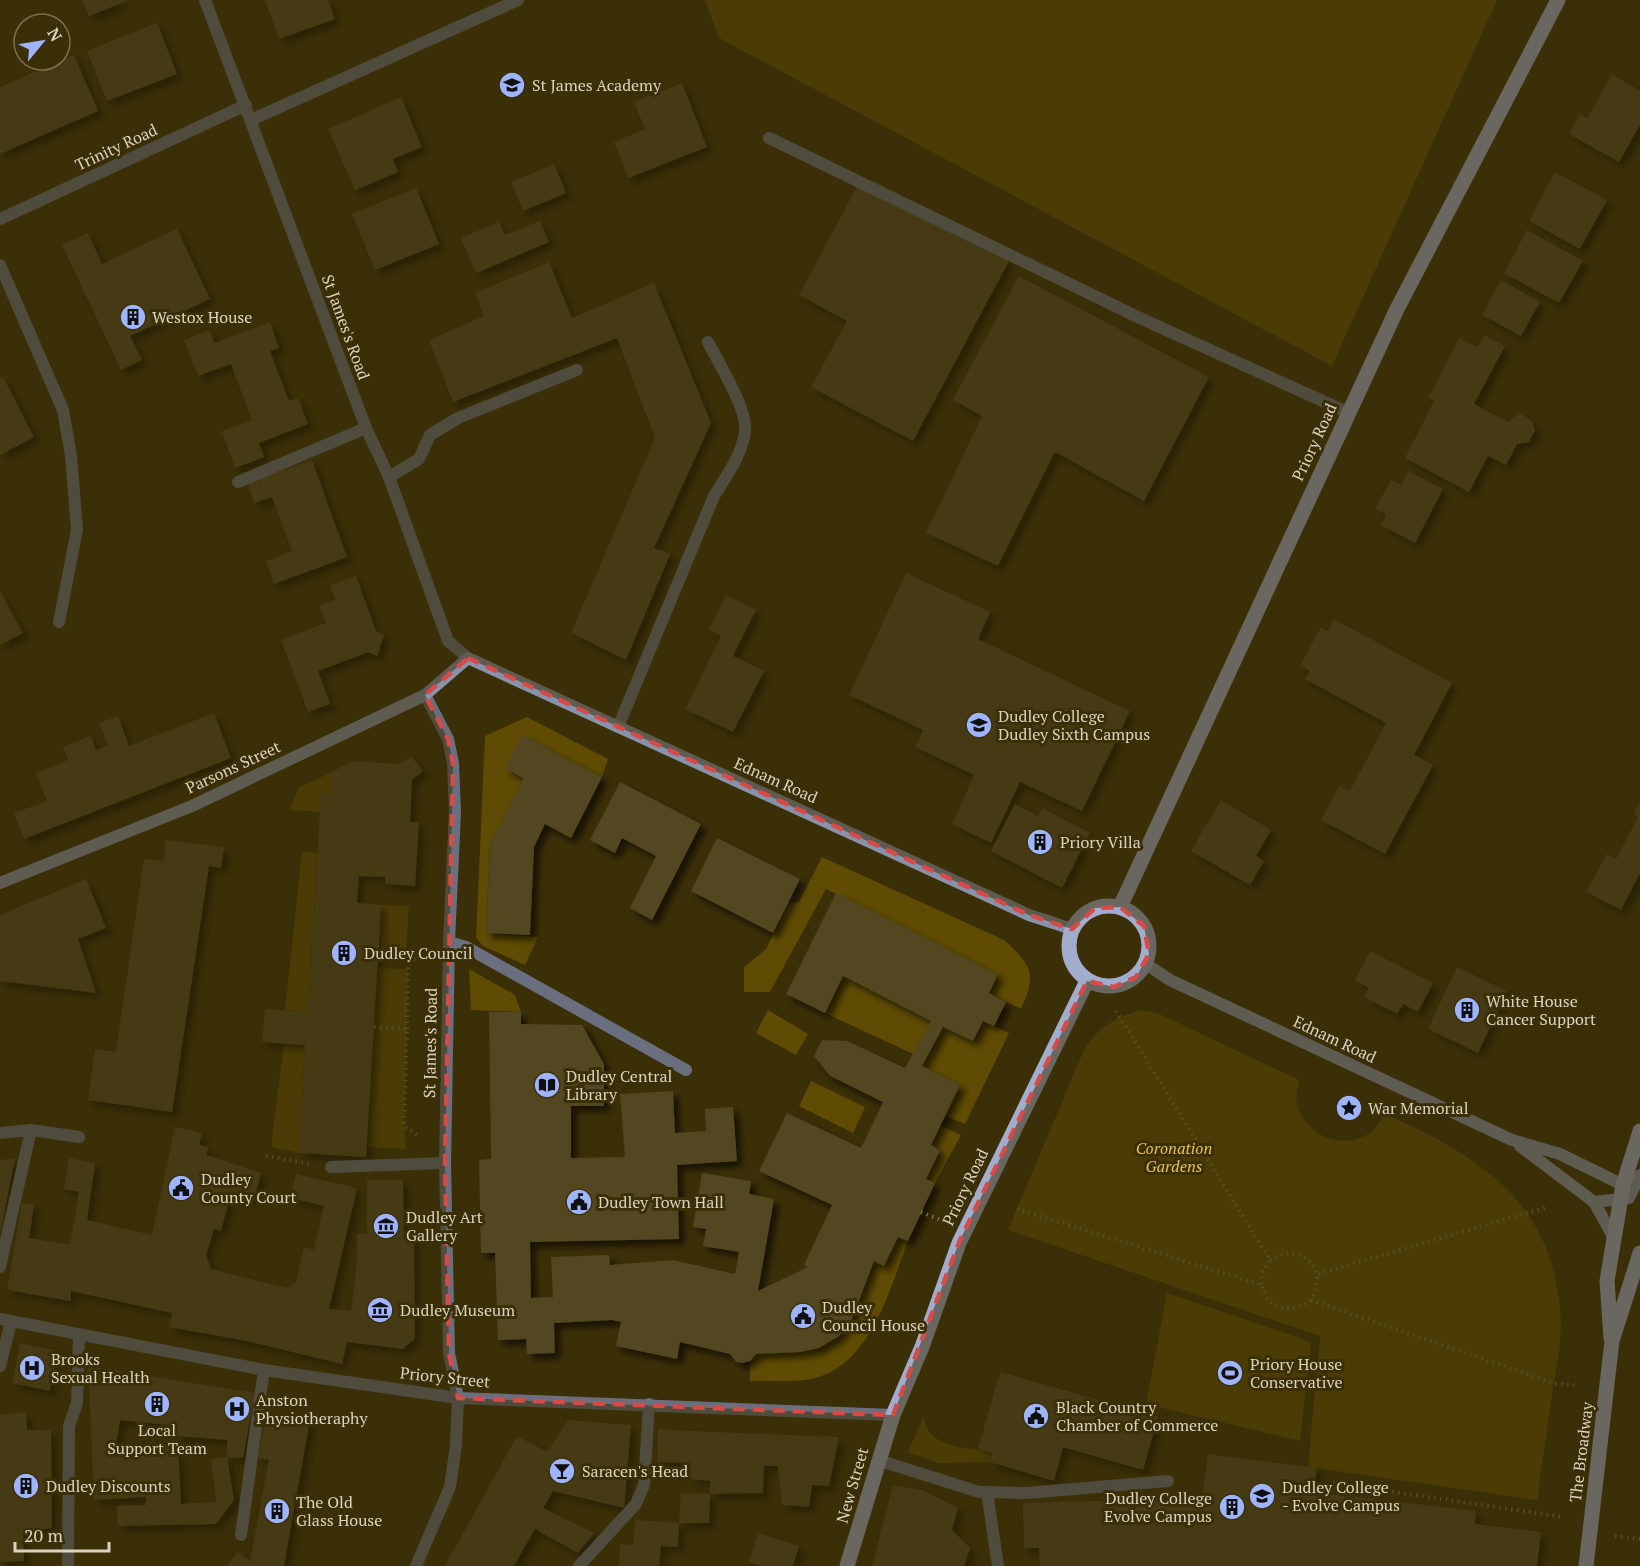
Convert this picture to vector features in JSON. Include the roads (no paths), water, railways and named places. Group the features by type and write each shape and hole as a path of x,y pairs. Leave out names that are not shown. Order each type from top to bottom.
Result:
{"main road":[{"name":"Priory Road","path":"1120,907 1347,412 1397,309 1558,0"},
{"name":"Ednam Road","path":"468,658 1029,915 1072,929"},
{"name":"Parsons Street","path":"0,883 192,806 425,694 468,658"},
{"path":"1120,907 1134,915 1144,926 1149,939 1146,964 1127,983 1114,987 1088,981 1071,961 1068,944 1072,929 1079,918 1095,908 1120,907"},
{"name":"Ednam Road","path":"1146,964 1170,980 1512,1140 1560,1154 1622,1192"},
{"name":"Priory Road","path":"893,1415 922,1347 958,1243 1088,981"},
{"name":"The Broadway","path":"1612,1341 1606,1281 1622,1192 1640,1131"},
{"name":"Ednam Road","path":"1512,1140 1594,1202 1614,1238"},
{"path":"1594,1202 1622,1192 1629,1198 1640,1175"},
{"name":"The Broadway","path":"1586,1566 1612,1341 1640,1253"},
{"name":"New Street","path":"847,1566 893,1415"}],"street":[{"name":"St James's Road","path":"205,0 366,428 389,477 448,641 468,658"},
{"path":"251,120 518,0"},
{"name":"Trinity Road","path":"0,219 246,105"},
{"path":"769,138 1142,319 1347,412"},
{"path":"0,265 63,410 71,456 77,530 59,622"},
{"path":"618,727 714,496 736,461 746,431 741,410 708,342"},
{"path":"389,477 419,459 430,435 458,418 577,370"},
{"path":"238,483 366,428"},
{"name":"St James's Road","path":"416,1566 450,1487 456,1445 458,1398 449,1353 445,1163 448,942 455,812 453,764 448,739 425,694"},
{"path":"448,942 466,947 686,1070"},
{"path":"0,1133 31,1130 79,1137"},
{"path":"0,1267 31,1130"},
{"path":"331,1167 445,1163"},
{"path":"0,1366 6,1320"},
{"name":"Priory Street","path":"6,1320 79,1336 264,1370 458,1398 893,1415"},
{"path":"68,1566 69,1426 77,1403 79,1336"},
{"path":"241,1535 264,1370"},
{"path":"579,1566 636,1504 640,1495 644,1485 649,1404"},
{"path":"878,1460 979,1492 1028,1493 1168,1481"},
{"path":"987,1492 998,1566"}],"place":[{"name":"St James Academy","path":"512,85"},
{"name":"Westox House","path":"133,317"},
{"name":"Dudley College Dudley Sixth Campus","path":"979,725"},
{"name":"Priory Villa","path":"1040,842"},
{"name":"Dudley Council","path":"344,953"},
{"name":"White House Cancer Support","path":"1467,1010"},
{"name":"Dudley Central Library","path":"547,1085"},
{"name":"War Memorial","path":"1349,1108"},
{"name":"Dudley County Court","path":"181,1188"},
{"name":"Dudley Town Hall","path":"579,1202"},
{"name":"Dudley Art Gallery","path":"386,1226"},
{"name":"Dudley Museum","path":"380,1310"},
{"name":"Dudley Council House","path":"803,1316"},
{"name":"Brooks Sexual Health","path":"32,1368"},
{"name":"Priory House Conservative","path":"1230,1373"},
{"name":"Local Support Team","path":"157,1404"},
{"name":"Anston Physiotheraphy","path":"237,1409"},
{"name":"Black Country Chamber of Commerce","path":"1036,1416"},
{"name":"Saracen's Head","path":"562,1471"},
{"name":"Dudley Discounts","path":"26,1486"},
{"name":"Dudley College - Evolve Campus","path":"1262,1496"},
{"name":"Dudley College Evolve Campus","path":"1232,1507"},
{"name":"The Old Glass House","path":"277,1511"}],"park label":[{"name":"Coronation Gardens","path":"1174,1157"}]}
